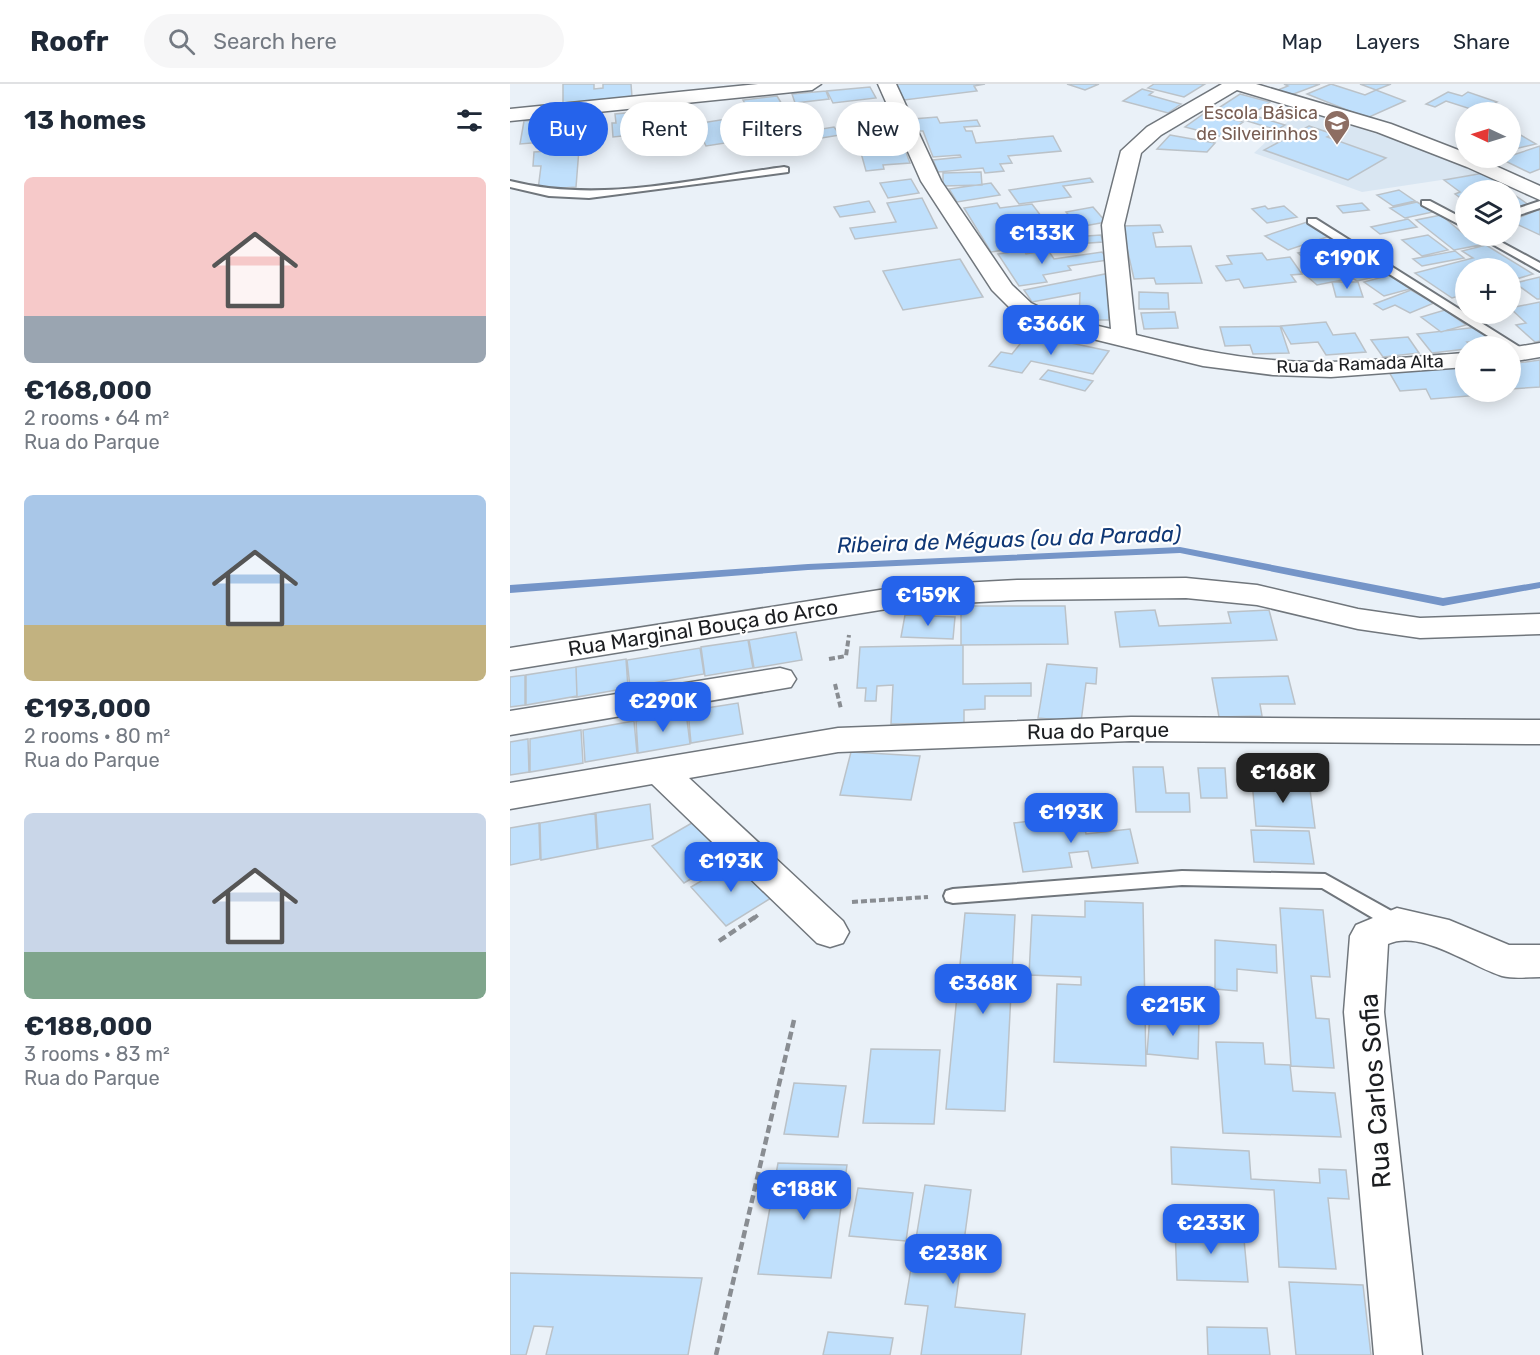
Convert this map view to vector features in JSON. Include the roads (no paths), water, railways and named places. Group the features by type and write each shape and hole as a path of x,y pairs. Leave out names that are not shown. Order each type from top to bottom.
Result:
{"street":[{"path":"687,84 706,96"},
{"path":"510,116 812,84"},
{"name":"Rua da Ramada Alta","path":"887,84 931,181 1004,290 1023,308 1052,322 1124,341 1203,359 1273,368 1331,369 1455,361"},
{"path":"1124,341 1113,225 1131,151 1154,131 1243,85 1384,128 1474,163 1540,194"},
{"name":"Rua Marginal Bouça do Arco","path":"510,658 905,596 1017,590 1186,588 1257,595 1358,619 1420,628 1540,624"},
{"path":"510,723 780,679"},
{"name":"Rua do Parque","path":"510,796 838,740 1131,729 1540,732"},
{"path":"659,770 825,928"},
{"path":"1397,923 1449,935 1506,961 1540,961"},
{"name":"Rua Carlos Sofia","path":"1397,923 1369,936 1365,1012 1398,1355"}],"lane":[{"path":"510,184 524,189 566,195 601,195 784,170"},
{"path":"1426,203 1455,219"},
{"path":"1521,211 1540,204"},
{"path":"1312,221 1524,353"},
{"path":"1501,246 1540,268"},
{"path":"952,896 1182,878 1325,880 1397,923"}],"waterway":[{"name":"Ribeira de Méguas (ou da Parada)","path":"510,589 808,567 1180,550 1443,602 1540,585"}],"place":[{"name":"Escola Básica de Silveirinhos","path":"1337,146"}]}
